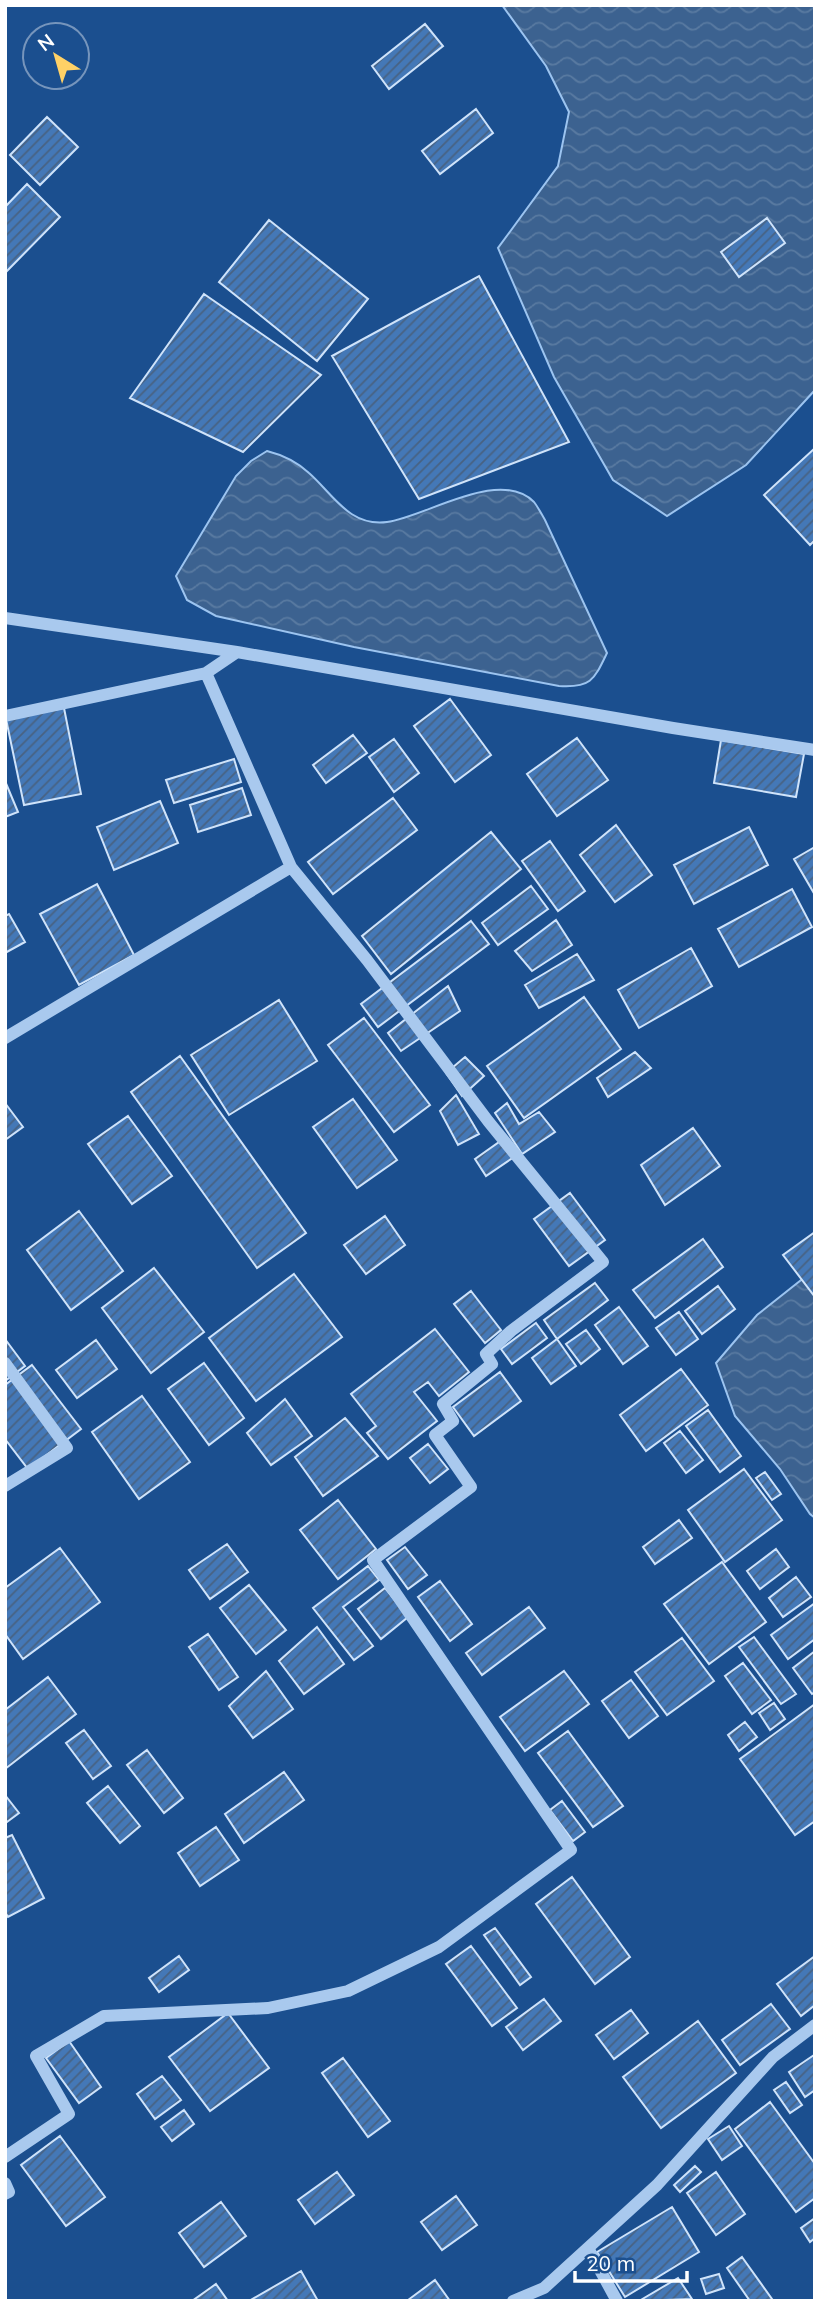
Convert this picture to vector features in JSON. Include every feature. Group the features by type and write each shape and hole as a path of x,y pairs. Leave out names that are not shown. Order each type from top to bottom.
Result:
{"street":[{"path":"5,618 237,652 815,750"},
{"path":"5,716 205,673 237,652"},
{"path":"5,2157 69,2114 36,2056 104,2016 268,2008 348,1991 439,1947 571,1850 373,1560 471,1487 435,1435 453,1421 443,1404 492,1364 486,1354 511,1331 603,1262 488,1121 367,960 291,867 205,673"},
{"path":"5,1038 291,867"},
{"path":"5,1363 67,1448 5,1486"},
{"path":"513,2301 544,2288 657,2185 774,2057 815,2025"},
{"path":"5,2183 9,2192 5,2194"},
{"path":"588,2248 617,2301"}],"water":[{"path":"502,5 815,5 815,390 746,465 667,516 613,480 554,377 498,248 558,166 569,112 546,66"},
{"path":"267,451 299,465 352,514 374,522 403,518 482,492 502,490 519,493 534,502 607,653 595,676 585,684 559,686 354,647 216,616 187,600 176,576 236,476 251,461"},
{"path":"815,1269 815,1518 780,1469 735,1416 716,1363 757,1315"}],"building":[{"path":"425,24 443,46 389,89 372,66"},
{"path":"476,109 493,133 440,174 422,151"},
{"path":"47,117 78,147 40,185 10,155"},
{"path":"27,184 60,217 5,273 5,207"},
{"path":"767,218 785,243 739,277 721,252"},
{"path":"269,220 368,299 317,361 219,282"},
{"path":"479,276 569,442 419,499 332,356"},
{"path":"204,294 321,375 243,452 130,398"},
{"path":"815,448 815,540 810,545 764,495"},
{"path":"450,699 491,755 455,782 414,726"},
{"path":"64,708 81,794 24,805 6,719"},
{"path":"353,735 367,753 326,783 313,765"},
{"path":"577,738 608,780 557,816 527,774"},
{"path":"394,739 419,773 394,792 369,757"},
{"path":"721,740 804,754 796,797 714,783"},
{"path":"234,759 241,782 174,803 166,780"},
{"path":"5,781 18,812 5,817"},
{"path":"242,788 251,815 198,832 190,805"},
{"path":"393,798 417,830 333,894 308,862"},
{"path":"160,801 178,843 114,870 97,827"},
{"path":"616,825 652,875 615,902 580,855"},
{"path":"749,827 768,865 694,904 674,865"},
{"path":"491,832 521,869 391,974 362,936"},
{"path":"550,841 585,891 558,911 522,861"},
{"path":"815,847 815,895 794,859"},
{"path":"97,884 134,955 79,985 40,914"},
{"path":"531,886 548,909 498,945 482,923"},
{"path":"792,889 812,927 739,967 718,929"},
{"path":"9,914 25,942 5,953 5,916"},
{"path":"556,920 572,945 532,971 515,951"},
{"path":"471,921 489,944 378,1027 361,1004"},
{"path":"691,948 712,986 639,1028 618,990"},
{"path":"577,954 594,980 539,1008 525,985"},
{"path":"448,986 460,1011 401,1051 388,1033"},
{"path":"584,997 621,1049 524,1118 487,1066"},
{"path":"279,1000 317,1061 229,1115 191,1055"},
{"path":"364,1018 430,1105 394,1132 328,1045"},
{"path":"635,1052 651,1068 608,1097 597,1078"},
{"path":"180,1056 306,1233 257,1268 131,1092"},
{"path":"465,1057 484,1076 462,1096 446,1073"},
{"path":"456,1095 479,1134 458,1145 440,1111"},
{"path":"353,1099 397,1160 357,1188 313,1127"},
{"path":"5,1103 23,1127 5,1140"},
{"path":"507,1103 519,1124 539,1112 555,1132 522,1154 495,1113"},
{"path":"128,1116 172,1176 132,1204 88,1144"},
{"path":"693,1128 720,1166 665,1205 641,1165"},
{"path":"502,1140 514,1157 486,1176 475,1159"},
{"path":"570,1193 605,1240 569,1266 534,1219"},
{"path":"79,1211 123,1271 71,1310 27,1250"},
{"path":"385,1216 405,1245 366,1274 344,1245"},
{"path":"815,1232 815,1297 783,1255"},
{"path":"703,1239 723,1267 655,1318 633,1290"},
{"path":"154,1268 204,1332 151,1373 102,1308"},
{"path":"294,1274 342,1337 256,1401 209,1338"},
{"path":"595,1283 608,1300 557,1339 544,1320"},
{"path":"718,1286 735,1309 702,1334 685,1311"},
{"path":"471,1291 501,1330 485,1343 454,1304"},
{"path":"619,1307 648,1346 623,1364 595,1325"},
{"path":"679,1312 698,1339 676,1355 656,1328"},
{"path":"536,1323 547,1338 512,1364 501,1349"},
{"path":"435,1329 469,1372 439,1396 428,1382 414,1392 437,1421 388,1459 367,1433 376,1426 351,1394"},
{"path":"586,1330 600,1349 581,1364 566,1344"},
{"path":"5,1339 25,1366 5,1381"},
{"path":"557,1339 576,1366 551,1384 532,1358"},
{"path":"96,1340 117,1369 77,1398 56,1370"},
{"path":"204,1363 244,1418 209,1445 168,1389"},
{"path":"32,1365 81,1429 28,1469 5,1439 5,1385"},
{"path":"681,1369 708,1405 646,1451 620,1415"},
{"path":"500,1372 521,1401 474,1436 453,1407"},
{"path":"142,1396 190,1462 139,1499 92,1432"},
{"path":"285,1399 312,1436 271,1465 247,1433"},
{"path":"708,1410 741,1456 720,1472 686,1426"},
{"path":"345,1418 378,1456 323,1496 295,1457"},
{"path":"680,1431 703,1460 686,1473 664,1443"},
{"path":"428,1444 448,1469 430,1483 410,1458"},
{"path":"744,1469 782,1520 725,1562 688,1510"},
{"path":"765,1472 781,1494 772,1500 756,1478"},
{"path":"338,1500 376,1549 338,1579 300,1530"},
{"path":"679,1520 692,1538 655,1564 643,1547"},
{"path":"227,1544 248,1572 210,1599 189,1570"},
{"path":"405,1547 427,1575 408,1589 387,1560"},
{"path":"60,1548 100,1602 23,1659 5,1634 5,1588"},
{"path":"776,1549 789,1567 760,1589 747,1571"},
{"path":"722,1562 766,1622 709,1664 664,1604"},
{"path":"368,1566 379,1580 343,1607 373,1646 354,1660 313,1608"},
{"path":"796,1577 811,1597 783,1617 769,1598"},
{"path":"440,1581 472,1624 450,1641 418,1597"},
{"path":"249,1585 286,1630 256,1654 220,1608"},
{"path":"385,1588 408,1617 381,1639 358,1609"},
{"path":"815,1603 815,1639 788,1659 771,1635"},
{"path":"529,1607 545,1628 482,1675 466,1653"},
{"path":"317,1627 344,1664 304,1694 279,1661"},
{"path":"208,1634 238,1677 219,1690 189,1647"},
{"path":"754,1637 796,1694 781,1704 739,1647"},
{"path":"682,1638 714,1681 667,1715 635,1672"},
{"path":"815,1651 815,1692 812,1694 793,1668"},
{"path":"743,1663 771,1700 752,1714 725,1676"},
{"path":"266,1671 293,1709 253,1738 229,1706"},
{"path":"564,1671 589,1704 525,1751 500,1717"},
{"path":"48,1677 76,1714 5,1769 5,1710"},
{"path":"631,1680 658,1716 629,1738 602,1701"},
{"path":"774,1703 785,1719 770,1730 759,1713"},
{"path":"815,1704 815,1821 795,1835 740,1759"},
{"path":"745,1722 757,1737 739,1751 728,1735"},
{"path":"84,1730 111,1766 93,1779 66,1743"},
{"path":"568,1731 623,1806 593,1827 538,1753"},
{"path":"147,1750 183,1798 164,1813 127,1765"},
{"path":"284,1772 304,1800 244,1843 225,1814"},
{"path":"108,1786 140,1826 120,1843 87,1803"},
{"path":"5,1795 19,1813 7,1822 5,1820"},
{"path":"562,1801 585,1832 573,1841 550,1810"},
{"path":"216,1827 239,1860 200,1886 178,1853"},
{"path":"12,1835 44,1898 8,1917 5,1912 5,1838"},
{"path":"572,1877 630,1957 595,1984 536,1904"},
{"path":"495,1928 531,1977 520,1985 484,1935"},
{"path":"471,1946 517,2008 492,2026 446,1964"},
{"path":"179,1956 189,1970 159,1992 149,1978"},
{"path":"815,1956 815,2005 801,2016 777,1984"},
{"path":"544,1999 561,2021 523,2050 506,2027"},
{"path":"771,2004 790,2029 740,2065 722,2040"},
{"path":"631,2010 648,2033 614,2059 596,2035"},
{"path":"228,2013 269,2068 210,2111 169,2057"},
{"path":"698,2021 736,2073 661,2128 623,2077"},
{"path":"69,2041 101,2087 79,2103 46,2058"},
{"path":"814,2055 815,2090 805,2097 789,2072"},
{"path":"343,2058 390,2121 368,2137 322,2073"},
{"path":"162,2076 181,2100 155,2119 137,2094"},
{"path":"786,2082 802,2105 790,2113 774,2090"},
{"path":"770,2102 815,2164 815,2198 796,2212 735,2129"},
{"path":"184,2110 194,2124 172,2141 161,2127"},
{"path":"729,2126 742,2146 722,2160 708,2139"},
{"path":"60,2136 105,2197 66,2226 21,2165"},
{"path":"695,2166 701,2172 680,2192 674,2185"},
{"path":"337,2172 354,2195 315,2224 298,2200"},
{"path":"716,2172 745,2214 716,2235 687,2193"},
{"path":"456,2196 477,2225 442,2250 421,2222"},
{"path":"221,2202 246,2236 204,2267 179,2233"},
{"path":"672,2207 699,2252 625,2297 597,2252"},
{"path":"815,2218 815,2238 810,2242 801,2228"},
{"path":"742,2257 772,2299 769,2301 750,2301 727,2268"},
{"path":"301,2271 318,2301 249,2301"},
{"path":"719,2274 724,2288 706,2294 701,2279"},
{"path":"678,2278 692,2299 639,2301"},
{"path":"435,2280 450,2301 408,2300"},
{"path":"216,2284 228,2301 192,2301"}]}
